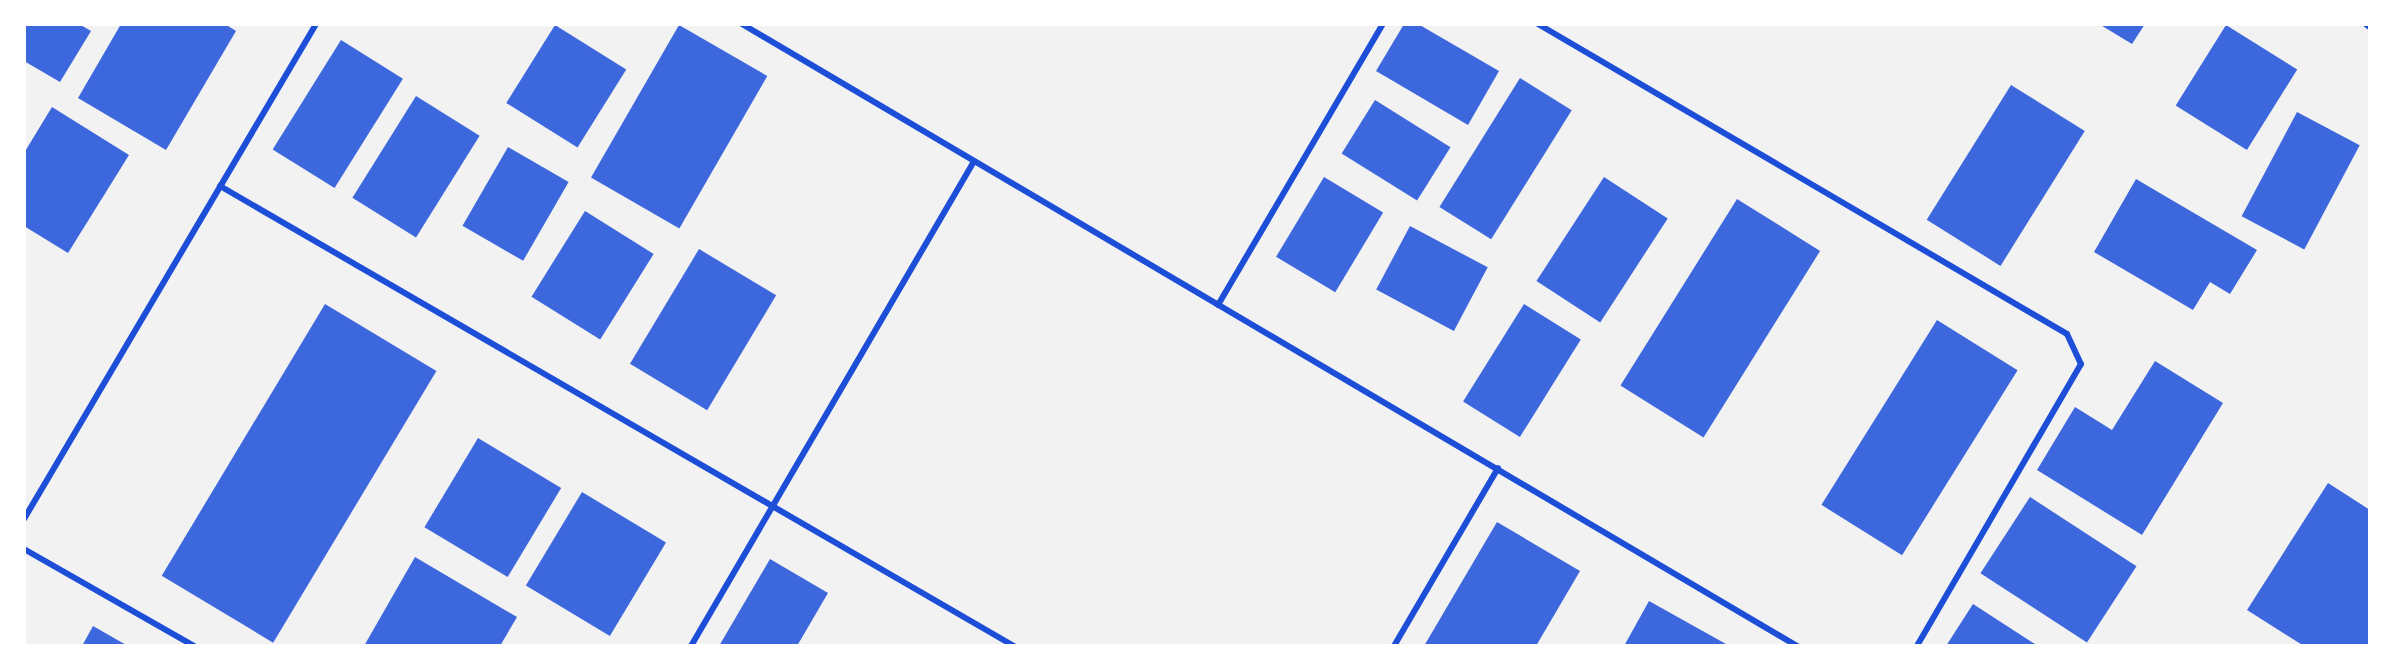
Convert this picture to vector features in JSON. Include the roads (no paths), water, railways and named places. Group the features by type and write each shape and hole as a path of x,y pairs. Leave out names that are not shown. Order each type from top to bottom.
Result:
{"lane":[{"path":"24,519 316,24"},
{"path":"742,24 973,163 1797,646"},
{"path":"1218,305 1383,24"},
{"path":"1538,24 2067,334 2081,364 1917,646"},
{"path":"691,646 973,163"},
{"path":"220,186 1014,646"},
{"path":"1394,646 1498,468"},
{"path":"24,549 194,646"}]}
